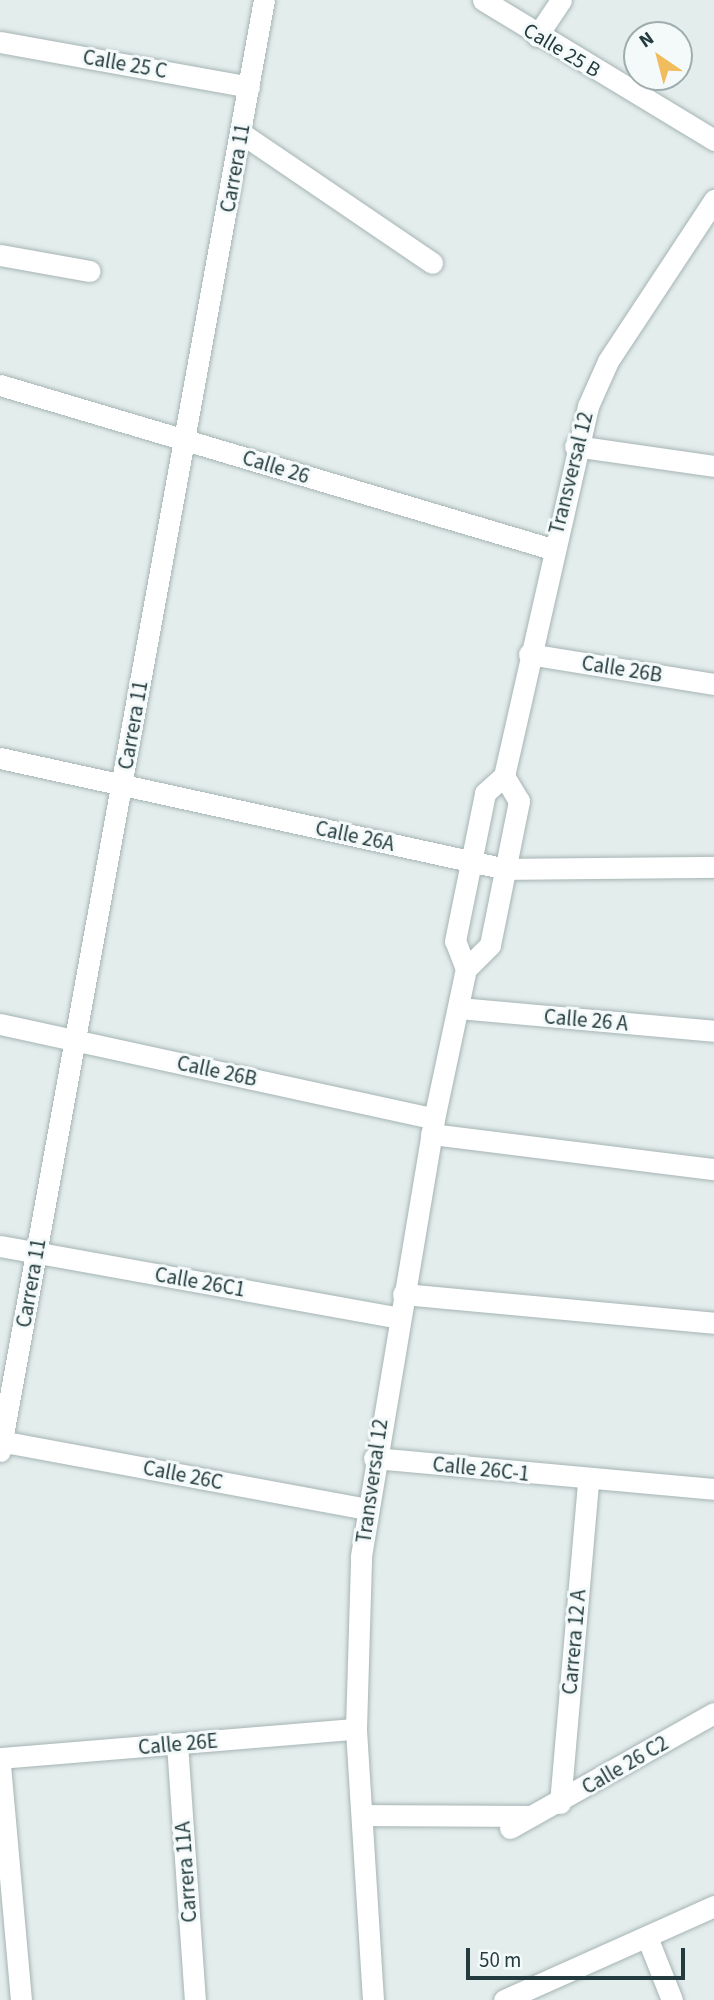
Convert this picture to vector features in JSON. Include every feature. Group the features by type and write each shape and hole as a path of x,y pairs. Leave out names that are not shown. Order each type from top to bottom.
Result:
{"street":[{"name":"Carrera 11","path":"0,1444 264,0"},
{"name":"Calle 25 B","path":"483,0 537,36 714,140"},
{"path":"537,36 561,0"},
{"name":"Calle 25 C","path":"0,42 249,87"},
{"path":"241,133 432,263"},
{"name":"Transversal 12","path":"373,2000 356,1729 366,1510 433,1126 467,969 455,941 485,793 504,776 575,446 608,361 714,201"},
{"path":"0,255 90,271"},
{"name":"Calle 26","path":"0,385 552,549"},
{"path":"575,446 714,466"},
{"name":"Calle 26B","path":"529,654 714,684"},
{"name":"Calle 26A","path":"0,758 506,869 714,867"},
{"path":"467,969 491,946 519,802 504,776"},
{"name":"Calle 26 A","path":"458,1008 714,1031"},
{"name":"Calle 26B","path":"0,1024 433,1126 714,1169"},
{"name":"Calle 26C1","path":"0,1246 399,1318"},
{"path":"404,1294 714,1323"},
{"name":"Calle 26C","path":"0,1444 366,1510"},
{"name":"Calle 26C-1","path":"374,1458 588,1480"},
{"path":"588,1480 714,1489"},
{"name":"Carrera 12 A","path":"560,1803 588,1480"},
{"name":"Calle 26 C2","path":"510,1828 560,1803 714,1713"},
{"name":"Calle 26E","path":"0,1758 356,1729"},
{"name":"Carrera 11A","path":"177,1744 195,2000"},
{"path":"0,1765 21,2000"},
{"name":"Calle 26 C2","path":"362,1815 535,1816"},
{"path":"504,2000 714,1906"},
{"path":"647,1937 672,2000"}]}
